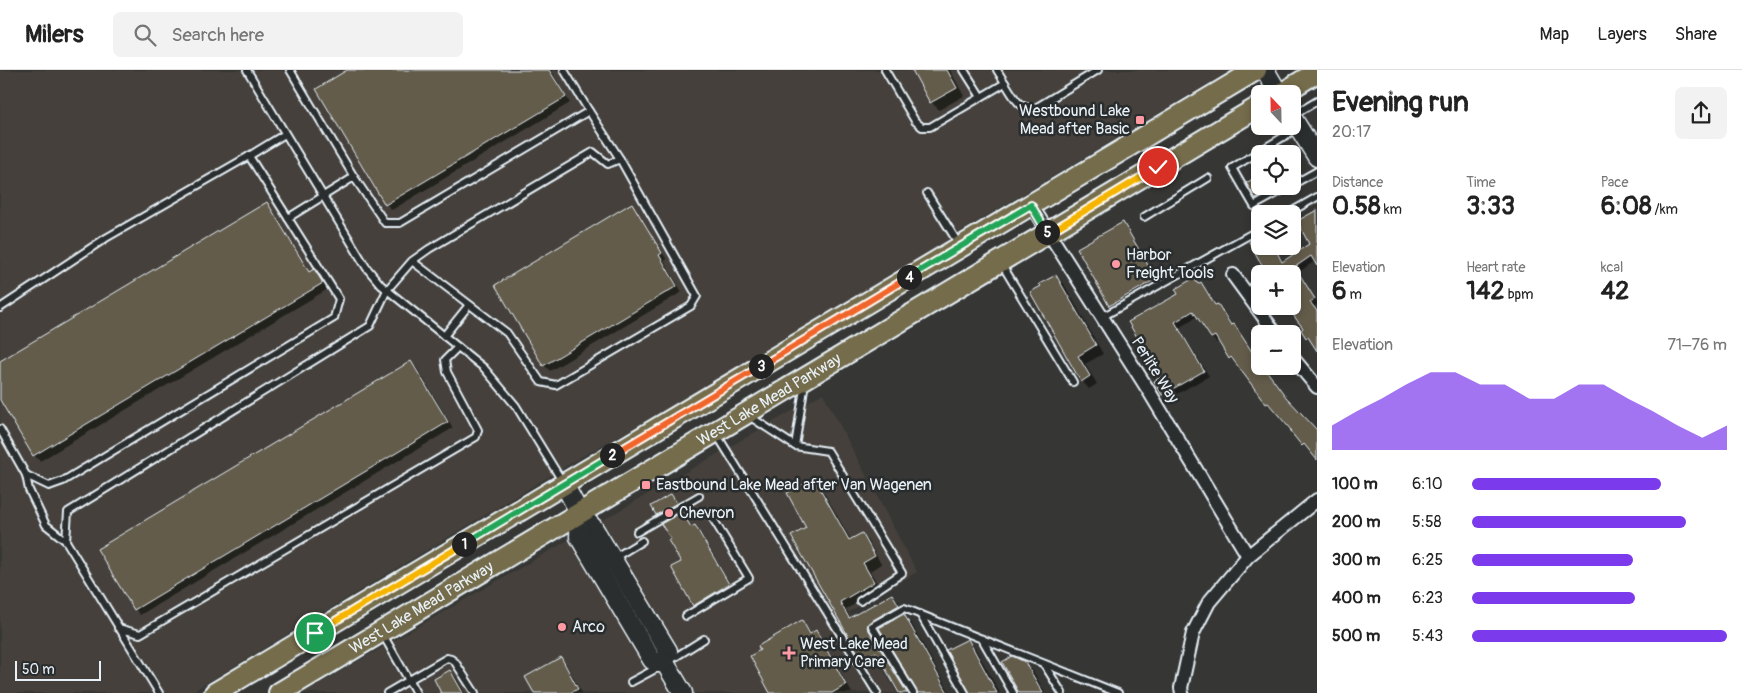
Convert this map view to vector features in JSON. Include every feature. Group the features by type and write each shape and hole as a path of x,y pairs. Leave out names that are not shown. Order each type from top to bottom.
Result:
{"main road":[{"name":"West Lake Mead Parkway","path":"215,693 1256,70"},
{"path":"1265,70 1274,85"},
{"path":"1295,85 1317,72"},
{"name":"West Lake Mead Parkway","path":"279,693 298,685 381,632 1251,111"},
{"path":"1301,130 1317,157"},
{"path":"564,484 580,514 594,527 668,651 665,663 683,693"},
{"path":"580,514 579,537 652,660 657,663 665,663"}],"street":[{"name":"Perlite Way","path":"1031,205 1147,388 1248,556"},
{"path":"1233,275 1269,325"},
{"path":"1301,367 1317,387"},
{"path":"1182,693 1181,688 1194,633 1209,602 1248,556 1317,500"}],"lane":[{"path":"247,70 366,267 387,290 484,368 516,406 564,484"},
{"path":"290,70 354,178 386,223 400,223 588,111"},
{"path":"412,261 506,333 541,382 556,385 691,306 697,296 620,159 588,111 564,70"},
{"path":"885,70 915,121 922,127 930,127 1005,83"},
{"path":"964,70 981,97"},
{"path":"997,70 1019,104 1023,108 1030,109 1037,107 1098,70"},
{"path":"1301,115 1317,101"},
{"path":"0,308 106,238 285,134"},
{"path":"1262,145 1275,135"},
{"path":"66,541 68,512 370,326 387,290 412,261 429,249 593,152 608,164 620,159"},
{"path":"1251,154 1232,168 1254,206 1273,195"},
{"path":"26,475 48,486 63,481 334,318 338,299 249,156"},
{"path":"1301,180 1317,171"},
{"path":"288,218 354,178"},
{"path":"1144,217 1208,178"},
{"path":"927,193 960,247"},
{"path":"1301,206 1317,197"},
{"path":"1102,317 1251,234"},
{"path":"1001,262 1073,382"},
{"path":"444,336 469,305"},
{"path":"118,628 140,634 476,437 478,430 447,372 445,360 458,347"},
{"path":"795,446 806,378"},
{"path":"745,414 795,446 828,451 902,573 860,601"},
{"path":"0,429 26,475 29,490 46,525 66,541 159,693"},
{"path":"715,432 877,693"},
{"path":"637,532 699,496"},
{"path":"686,616 749,578 709,512"},
{"path":"613,558 642,541"},
{"path":"914,693 872,626 904,608 1118,693"},
{"path":"920,614 964,693"},
{"path":"381,632 416,693"},
{"path":"631,682 704,639"},
{"path":"982,639 1012,693"},
{"path":"387,693 447,658 455,662 475,693"},
{"path":"1044,664 1062,693"}],"shaded area":[{"path":"0,70 1231,70 958,233 964,244 583,456 190,693 0,693"},
{"path":"823,393 917,572 849,612 897,693 303,693"}],"building":[{"path":"347,70 549,70 566,97 385,205 316,89"},
{"path":"912,70 947,70 957,88 930,103"},
{"path":"1251,180 1251,191 1246,183"},
{"path":"1254,195 1263,195 1256,199"},
{"path":"267,202 309,272 314,269 323,283 33,456 0,400 0,361"},
{"path":"632,203 662,253 659,255 677,286 543,366 495,285"},
{"path":"1317,210 1317,266 1311,256 1298,265 1262,265 1256,255 1278,255 1282,262 1292,255 1301,255 1301,249 1309,244 1301,229 1301,219"},
{"name":"Harbor Freight Tools","path":"1123,222 1156,279 1109,306 1077,248"},
{"path":"1056,275 1096,345 1078,356 1090,376 1081,382 1030,292 1041,286 1039,284"},
{"path":"1301,277 1315,299 1310,302 1317,311 1317,351 1308,337 1306,338 1301,330 1303,328 1293,315 1301,315"},
{"path":"1194,278 1198,284 1201,282 1215,305 1218,304 1231,325 1234,324 1251,350 1251,375 1270,375 1286,397 1317,430 1317,460 1304,444 1302,446 1268,403 1266,404 1231,357 1229,359 1215,336 1211,338 1193,311 1175,322 1204,371 1162,395 1154,381 1161,377 1128,322 1178,294 1175,289"},
{"path":"411,361 448,422 134,610 97,549"},
{"path":"814,478 849,540 862,533 875,556 863,563 874,582 840,602 849,618 892,594 899,605 870,622 867,627 907,693 899,693 876,652 862,660 791,536 806,528 787,493"},
{"path":"671,494 677,503 656,515 651,506"},
{"path":"682,512 691,527 695,525 729,584 693,606 671,567 681,562 668,540 671,539 661,524"},
{"path":"904,614 948,693 918,693 879,628"},
{"path":"802,620 810,634 816,630 846,685 832,693 770,693 750,656 760,650 758,646"},
{"path":"968,639 997,693 970,693 946,650"},
{"path":"1012,656 1025,662 1043,693 1019,693 1002,662"},
{"path":"561,657 578,689 570,693 534,693 525,677"},
{"path":"450,670 463,693 441,693 434,679"}],"place":[{"name":"Westbound Lake Mead after Basic","path":"1140,120"},
{"name":"Harbor Freight Tools","path":"1116,264"},
{"name":"Eastbound Lake Mead after Van Wagenen","path":"646,485"},
{"name":"Chevron","path":"669,513"},
{"name":"Arco","path":"562,627"},
{"name":"West Lake Mead Primary Care","path":"789,653"}],"route":[{"path":"315,633 1031,205 1048,233 1158,167"}]}
